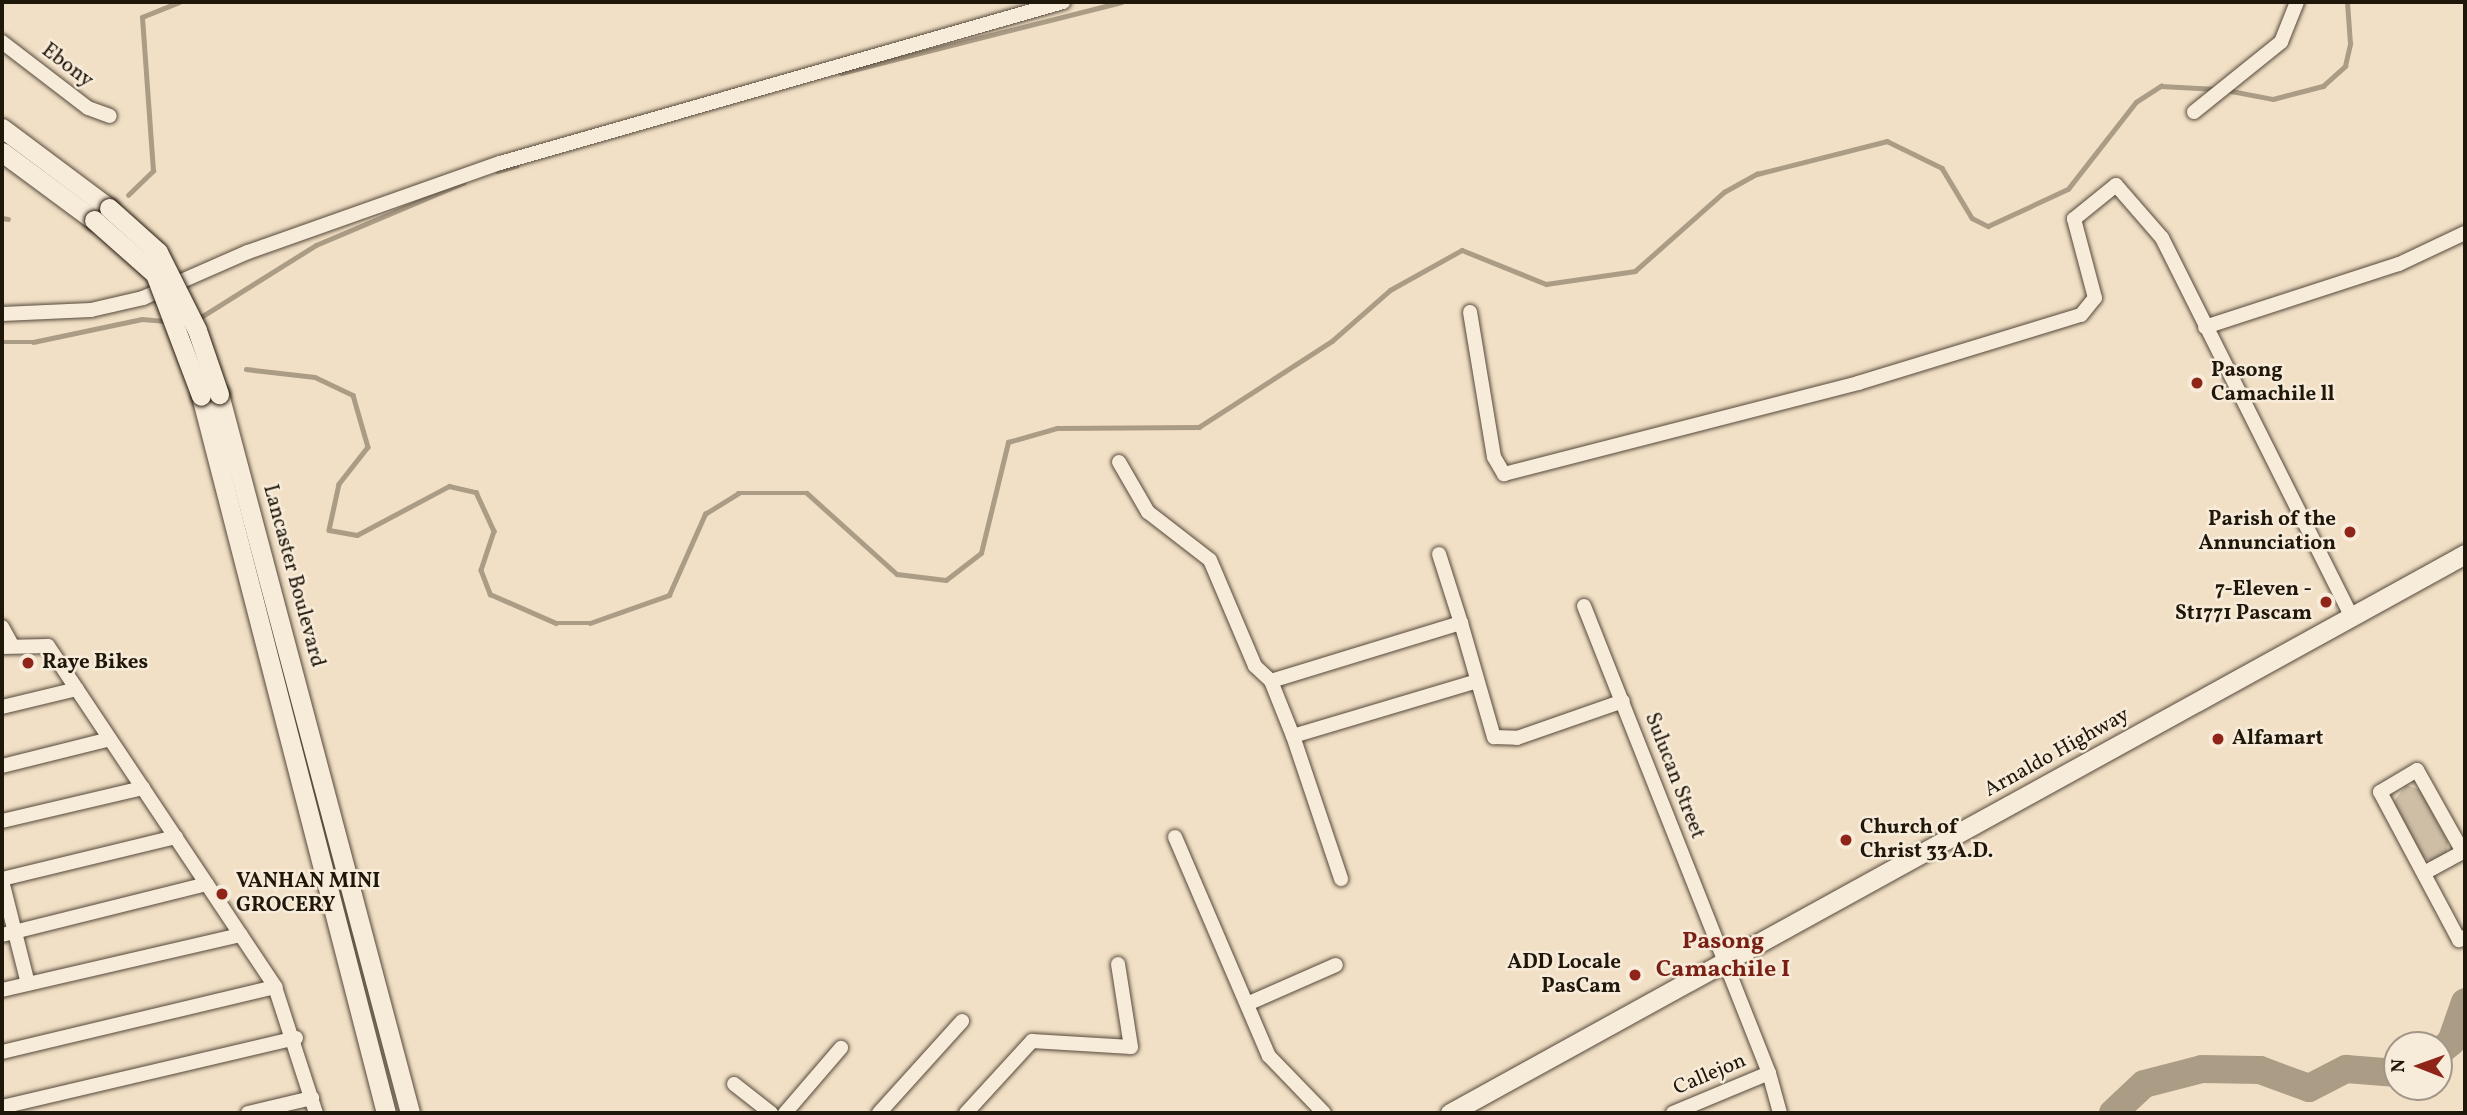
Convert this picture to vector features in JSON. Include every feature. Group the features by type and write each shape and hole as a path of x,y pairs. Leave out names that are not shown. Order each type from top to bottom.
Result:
{"main road":[{"name":"Lancaster Boulevard","path":"2,128 102,214"},
{"name":"Lancaster Boulevard","path":"2,152 159,251 197,330 210,396 386,1113"},
{"name":"Lancaster Boulevard","path":"210,396 410,1113"},
{"name":"Arnaldo Highway","path":"1450,1113 2465,554"}],"street":[{"path":"2,314 91,310 143,298 248,252 500,163 1063,2"},
{"path":"2194,112 2281,41 2297,2"},
{"name":"Ebony","path":"2,42 89,108 110,116"},
{"path":"1470,312 1494,457 1504,474 1858,383 2081,315 2095,298 2074,219 2110,185 2122,188 2162,237 2352,617"},
{"path":"2205,327 2399,264 2465,233"},
{"path":"1119,462 1148,512 1210,560 1255,666 1271,681 1293,736 1341,878"},
{"path":"1439,554 1461,623 1474,682 1488,725 1503,740 1623,701"},
{"name":"Sulucan Street","path":"1584,606 1722,962"},
{"path":"1271,681 1461,623"},
{"path":"2,627 7,646 48,646 275,987 296,1038 316,1113"},
{"path":"1293,736 1474,682"},
{"path":"2,707 77,689"},
{"path":"2,766 110,739"},
{"path":"2424,873 2463,852 2417,771 2380,792 2459,940 2465,937"},
{"path":"2,821 143,788"},
{"path":"28,984 8,933 2,880 176,837"},
{"path":"1175,837 1269,1056 1324,1113"},
{"path":"8,933 207,884"},
{"path":"2,990 241,935"},
{"name":"Callejon","path":"1673,1113 1769,1073 1722,962"},
{"path":"966,1113 1032,1041 1131,1046 1118,964"},
{"path":"1247,1004 1336,965"},
{"path":"2,1052 275,987"},
{"path":"879,1113 961,1021"},
{"path":"2,1110 296,1038"},
{"path":"785,1113 841,1048"},
{"path":"1769,1073 1780,1113"},
{"path":"734,1084 771,1113"},
{"path":"248,1113 312,1098"}],"shaded area":[{"path":"2406,785 2421,790 2448,842 2447,852 2435,862 2420,857 2392,804"}],"waterway":[{"path":"128,195 153,171 142,17 179,2"},
{"path":"841,73 1121,2"},
{"path":"2226,90 2273,99 2323,86 2345,66 2350,44 2347,2"},
{"path":"246,369 315,377 353,395 368,447 339,484 329,530 357,535 449,486 476,492 494,531 481,570 490,594 556,623 590,623 669,595 705,514 738,493 807,493 897,574 946,580 981,553 1008,442 1057,428 1199,427 1332,341 1390,290 1462,250 1546,284 1635,271 1724,192 1757,174 1887,141 1942,168 1972,218 1988,226 2068,189 2136,102 2161,86 2217,89"},
{"path":"497,171 516,166"},
{"path":"198,319 316,245 463,183"},
{"path":"2,218 8,219"},
{"path":"2,342 33,342 142,319 166,321"},
{"path":"2453,1036 2465,1002"},
{"path":"2113,1113 2144,1084 2202,1069 2260,1070 2309,1088 2346,1069 2383,1072"}],"place":[{"name":"Pasong Camachile ll","path":"2197,383"},
{"name":"Parish of the Annunciation","path":"2350,532"},
{"name":"7-Eleven - St1771 Pascam","path":"2326,602"},
{"name":"Raye Bikes","path":"28,663"},
{"name":"Alfamart","path":"2218,739"},
{"name":"Church of Christ 33 A.D.","path":"1846,840"},
{"name":"VANHAN MINI GROCERY","path":"222,894"},
{"name":"ADD Locale PasCam","path":"1635,975"}],"district":[{"name":"Pasong Camachile I","path":"1723,957"}]}
